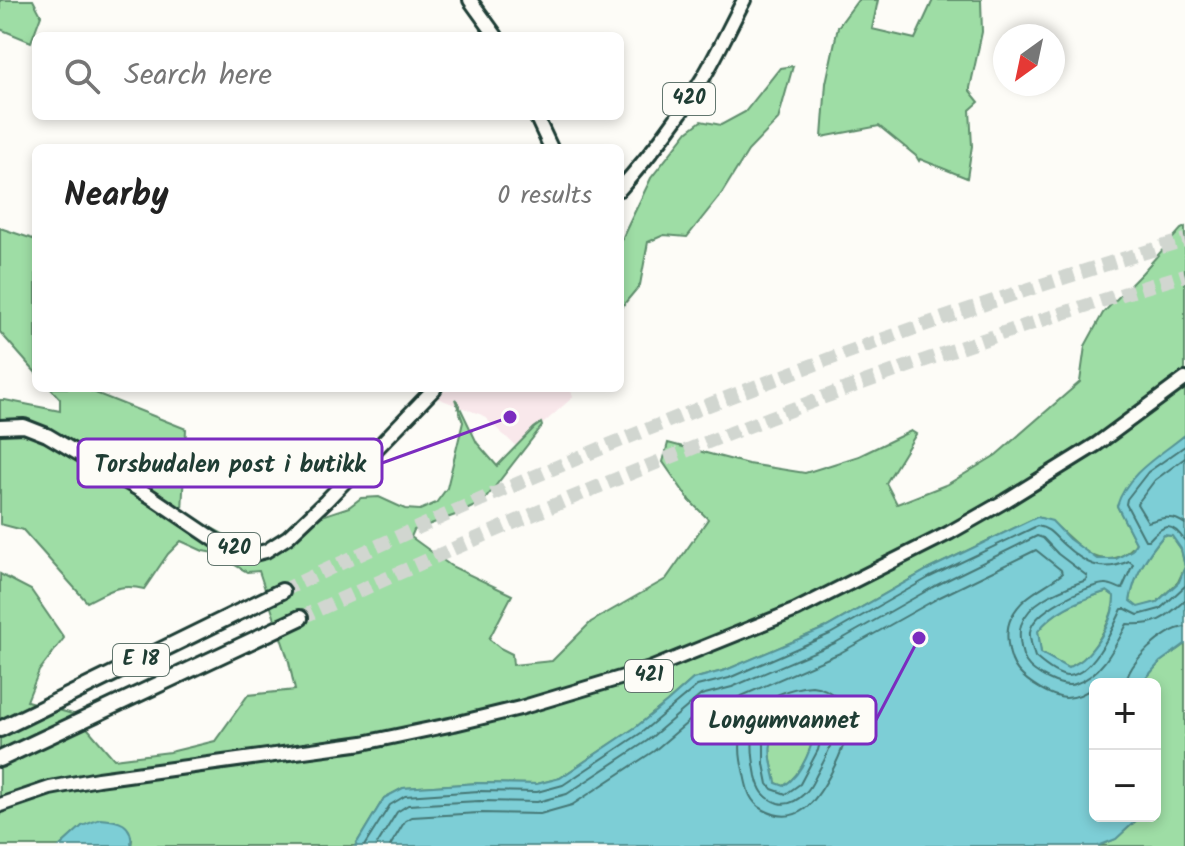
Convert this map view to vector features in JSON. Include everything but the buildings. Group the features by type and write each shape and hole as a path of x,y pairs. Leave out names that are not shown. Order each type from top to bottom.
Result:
{"highway":[{"name":"E 18","path":"0,729 282,591"},
{"name":"E 18","path":"0,759 300,618"}],"main road":[{"path":"470,0 493,32"},
{"name":"420","path":"624,184 686,105 744,0"},
{"path":"538,120 549,144"},
{"name":"421","path":"0,805 50,788 98,779 363,743 454,724 520,708 650,669 796,610 949,533 1097,444 1185,379"},
{"name":"421","path":"0,811 51,794 87,787 321,756 455,731 652,675 799,616 952,539 1101,450 1185,388"},
{"name":"420","path":"0,427 24,426 47,435 150,496 218,542 254,554 266,551 288,537 431,392"}],"shaded area":[{"path":"443,392 571,392 573,397 517,447 482,415 437,398"}],"green space":[{"path":"0,0 33,0 41,15 32,32 31,42 0,29"},
{"path":"858,0 878,0 872,29 915,39 933,0 981,0 982,32 970,88 979,102 970,110 972,146 967,178 919,161 879,126 822,137 826,83 838,27"},
{"path":"793,66 778,120 748,151 722,193 687,237 664,235 648,242 640,285 624,304 624,235 651,178 688,131 701,121 721,125 745,112 780,68"},
{"path":"1185,227 1185,435 1117,506 1136,543 1123,555 1113,559 1094,556 1052,523 1037,517 927,570 827,627 726,670 693,679 636,727 560,778 537,784 479,783 403,788 384,798 355,846 131,846 132,840 82,826 60,846 0,846 0,574 31,590 64,638 39,671 27,701 76,715 114,759 170,752 215,741 248,695 295,690 259,571 247,572 214,553 181,541 144,589 121,588 87,602 23,530 0,524 0,400 60,411 60,399 54,392 93,392 186,429 182,512 232,539 275,549 316,518 349,507 361,498 379,497 405,509 420,510 436,503 447,488 463,422 455,399 477,443 497,466 541,423 542,426 483,502 414,530 411,537 451,566 512,595 489,639 512,654 513,665 552,661 591,622 666,579 708,519 690,501 663,462 668,443 748,464 805,473 859,456 911,431 916,434 886,483 897,504 948,484 996,455 1080,382 1085,346 1103,313"},
{"path":"0,228 32,239 32,368 0,332"},
{"path":"1164,535 1172,536 1181,549 1185,567 1178,582 1157,602 1138,608 1130,601 1138,574"},
{"path":"1107,591 1114,596 1109,621 1084,658 1068,668 1041,653 1038,631 1045,623 1069,606"},
{"path":"1185,644 1185,846 1098,846 1116,839 1134,822 1161,822 1161,678 1146,678 1160,662"},
{"path":"812,716 818,723 802,766 784,786 776,783 770,753 773,737 787,724"}],"water":[{"path":"1185,435 1185,567 1185,644 1160,662 1146,678 1089,678 1089,822 1134,822 1116,839 1098,846 355,846 384,798 403,788 479,783 537,784 560,778 636,727 693,679 726,670 827,627 927,570 1037,517 1052,521 1069,539 1097,559 1116,559 1132,550 1136,543 1117,506 1128,484","holes":["1164,535 1172,536 1181,549 1185,567 1179,582 1157,602 1138,607 1130,601 1142,566","1107,591 1114,596 1109,621 1101,637 1083,659 1068,668 1041,653 1038,631 1045,623 1069,606","812,716 818,723 806,758 797,774 784,786 776,783 770,753 773,738 787,724"]},
{"path":"100,819 123,824 130,832 131,846 60,846 82,826"}],"tunnel":[{"path":"282,591 503,490 727,398 954,314 1185,240"},
{"path":"300,618 517,521 736,431 959,348 1185,275"}],"place":[{"name":"Torsbudalen post i butikk","path":"510,417"},
{"name":"Longumvannet","path":"919,638"}]}
